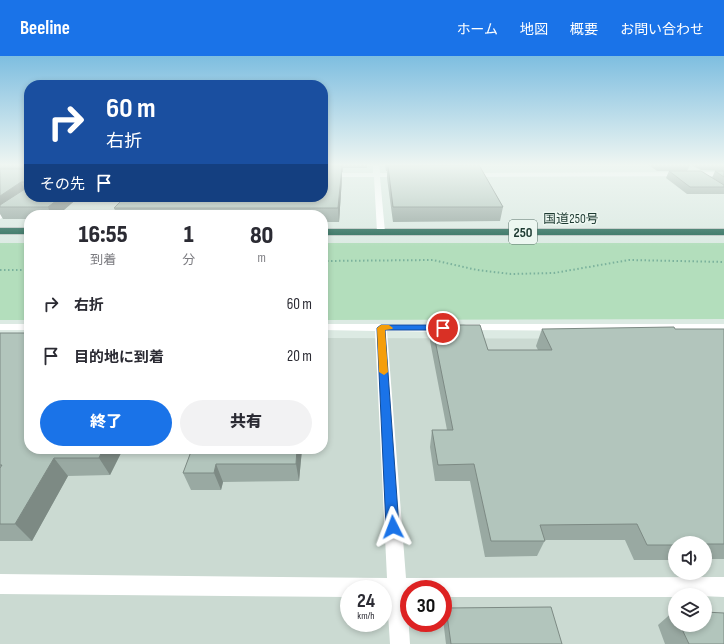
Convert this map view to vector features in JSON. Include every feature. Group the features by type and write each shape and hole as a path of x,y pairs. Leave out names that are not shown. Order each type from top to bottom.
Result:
{"highway":[{"path":"0,231 24,231"},
{"name":"国道250号","path":"328,232 724,232"}],"street":[{"path":"378,192 381,232"},
{"path":"0,218 24,200"},
{"path":"0,327 24,327"},
{"path":"328,328 724,328"},
{"path":"381,328 400,644"},
{"path":"0,584 396,588 724,587"}],"path":[{"path":"328,261 433,260 477,270 511,274 554,273 629,260 724,262"},
{"path":"0,270 24,270"}],"shaded area":[{"path":"0,338 24,430 24,454 328,454 328,338 724,339 724,644 0,644"}],"green space":[{"path":"0,243 24,243 24,320 0,320"},
{"path":"328,243 724,243 724,319 328,320"}],"building":[{"path":"20,192 24,192 24,202 54,202 48,207 0,207 0,205"},
{"path":"328,192 339,192 338,208 114,208 120,202 328,202"},
{"path":"391,192 495,192 503,207 393,207"},
{"path":"432,325 480,325 488,350 552,350 542,329 674,327 675,329 724,329 724,544 712,544 712,536 668,536 668,545 647,545 637,524 540,525 545,541 491,541 474,464 438,465 432,430 453,430"},
{"path":"0,333 24,333 24,454 101,454 99,458 54,458 15,524 0,524 0,468 2,465 0,465"},
{"path":"190,454 297,454 296,464 216,464 214,473 183,473"},
{"path":"551,607 562,644 451,644 449,632 452,632 452,608"},
{"path":"712,612 724,613 724,644 689,644 683,632 712,632"}],"slow traffic":[{"path":"384,372 381,328 389,328"}],"route":[{"path":"393,527 381,328 443,328"}]}
